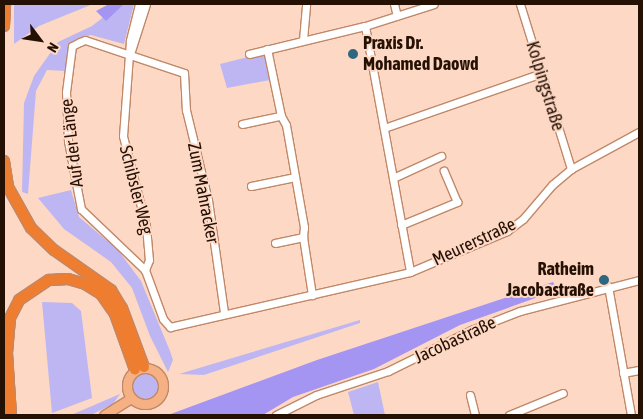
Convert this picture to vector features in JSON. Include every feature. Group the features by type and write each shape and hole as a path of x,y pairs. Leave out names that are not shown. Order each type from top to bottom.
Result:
{"highway":[{"path":"4,26 5,4"},
{"path":"4,161 8,187 31,228 54,250 111,290 122,308 140,369"},
{"path":"10,415 7,353 10,318 19,300 49,280 68,279 85,284 101,294 115,314 140,369"},
{"path":"4,358 10,415"}],"main road":[{"path":"140,369 161,377 160,394 147,404 131,398 126,386 140,369"},
{"path":"104,415 131,398"}],"street":[{"name":"Schibsler Weg","path":"139,4 131,54 123,136 146,226 149,260 145,270 163,319 170,327 224,313 312,295"},
{"name":"Schibsler Weg","path":"131,54 146,4"},
{"path":"303,40 306,4"},
{"path":"394,4 398,16"},
{"path":"249,54 365,26 434,4"},
{"name":"Kolpingstraße","path":"520,4 571,169"},
{"path":"365,26 410,272"},
{"name":"Auf der Länge","path":"145,270 81,209 68,141 66,92 72,46 85,40 184,73"},
{"path":"268,49 281,116 286,125 304,227 303,237 312,295"},
{"name":"Zum Mahracker","path":"184,73 186,110 208,200 224,313"},
{"path":"384,128 542,73"},
{"path":"242,124 281,116"},
{"name":"Meurerstraße","path":"312,295 410,272 507,231 523,218 552,185 571,169 639,132"},
{"path":"392,178 440,156"},
{"path":"401,226 457,202 444,171"},
{"path":"251,186 295,177"},
{"path":"275,243 303,237"},
{"name":"Jacobastraße","path":"276,415 316,395 388,371 502,317 608,286 639,280"},
{"path":"608,286 631,415"},
{"path":"624,373 639,370"},
{"path":"509,415 563,393"},
{"path":"470,395 475,415"}],"shaded area":[{"path":"14,4 93,4 39,26 14,44"},
{"path":"109,4 124,4 106,21 96,11"},
{"path":"120,4 134,4 124,44 91,35 76,39 70,44 66,71 47,70 36,91 28,194 22,192 24,103 34,76 58,42 92,26"},
{"path":"264,53 270,80 227,88 220,64"},
{"path":"71,190 79,217 118,250 141,281 173,360 168,372 150,336 132,288 111,262 64,229 38,198"},
{"path":"553,282 558,290 460,325 374,369 293,397 263,415 168,415 317,360"},
{"path":"42,302 72,303 81,311 92,398 52,413"},
{"path":"360,320 360,323 204,375 179,374"},
{"path":"145,371 155,375 159,385 155,395 145,399 135,395 131,385 135,375"},
{"path":"378,382 385,415 354,415 348,392"},
{"path":"120,394 113,404 91,415 71,415"}],"place":[{"name":"Praxis Dr. Mohamed Daowd","path":"353,54"},
{"name":"Ratheim Jacobastraße","path":"604,280"}]}
